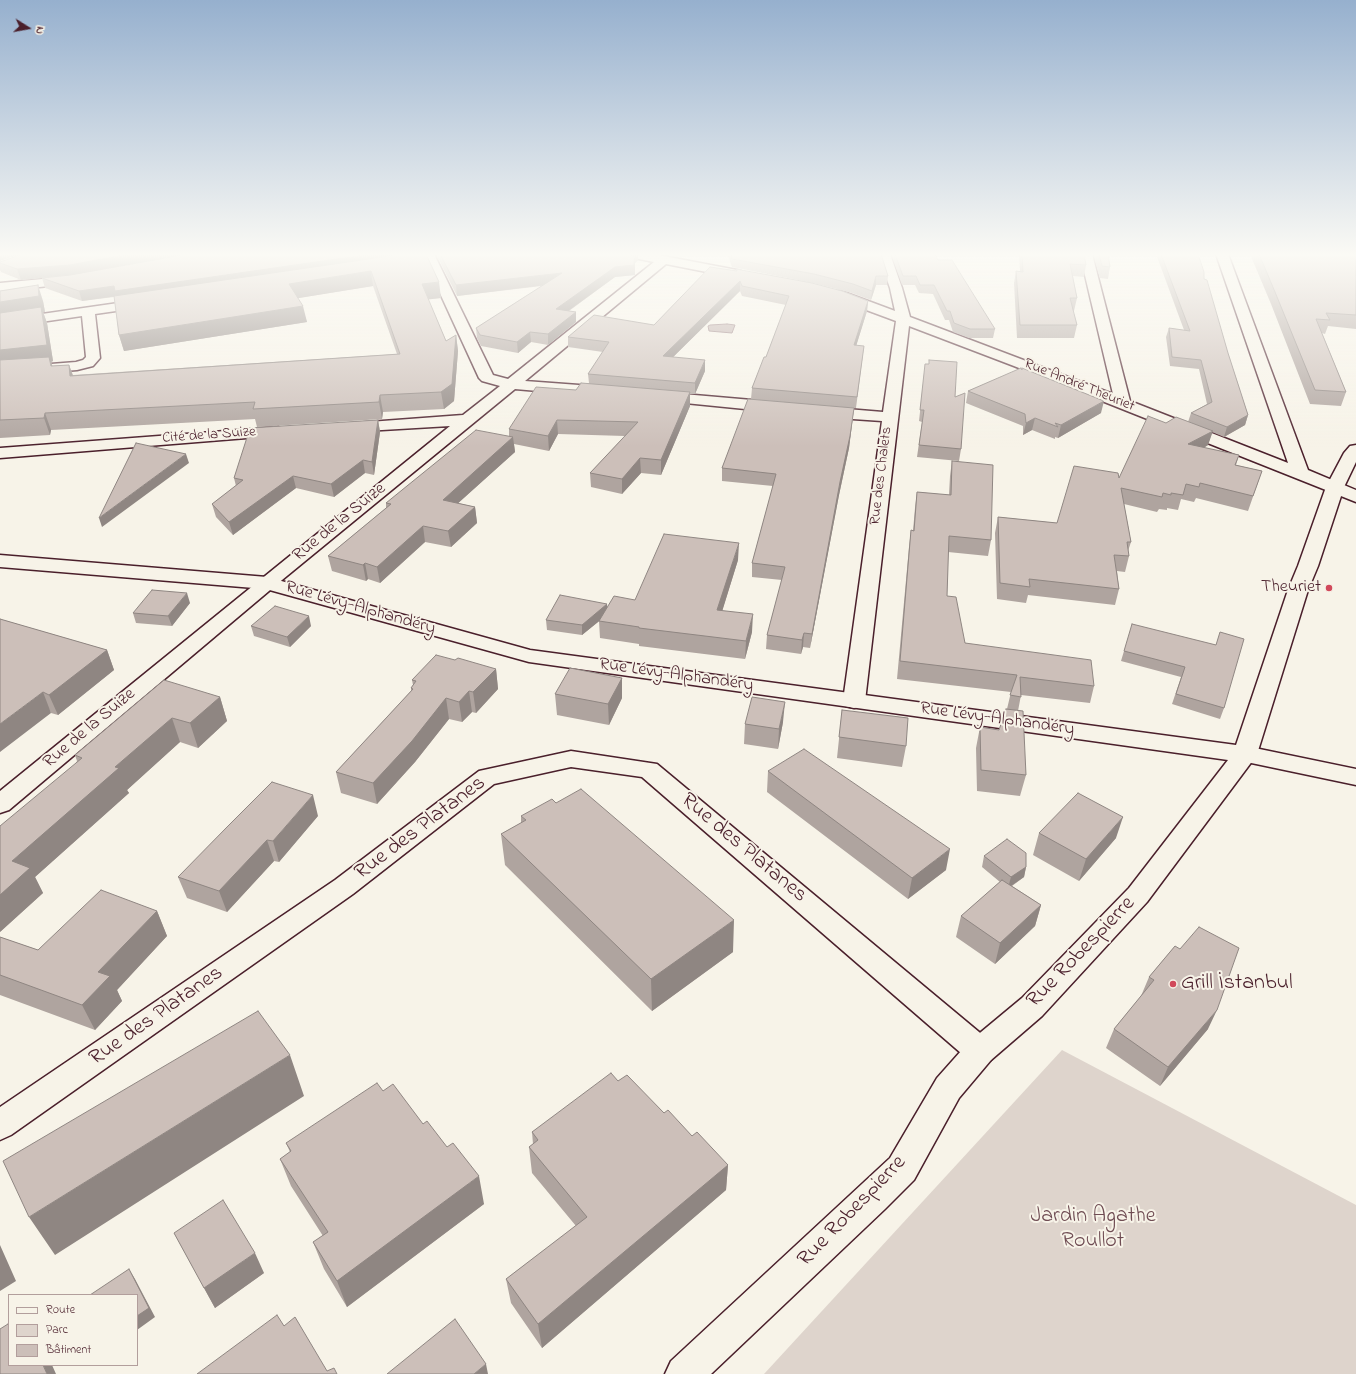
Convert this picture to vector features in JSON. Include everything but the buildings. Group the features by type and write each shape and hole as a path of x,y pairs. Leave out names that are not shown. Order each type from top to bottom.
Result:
{"street":[{"path":"0,324 43,318"},
{"path":"0,372 77,366 88,363 93,358 89,318"},
{"path":"457,318 487,378 511,384 622,394"},
{"name":"Rue de la Suize","path":"0,804 267,583 592,318"},
{"name":"Rue André Theuriet","path":"903,318 1300,473 1356,497"},
{"name":"Rue des Chalets","path":"854,701 903,318"},
{"path":"1102,318 1123,404"},
{"path":"1245,318 1300,473"},
{"path":"645,396 787,408"},
{"path":"811,410 890,417"},
{"path":"333,428 467,420"},
{"name":"Cité de la Suize","path":"0,453 199,436 293,431"},
{"name":"Rue Robespierre","path":"684,1374 873,1198 902,1169 948,1088 980,1051 1032,1007 1138,895 1245,754 1298,590 1335,487 1350,457 1356,450"},
{"name":"Rue Lévy-Alphandéry","path":"0,561 267,583 529,656 1245,754 1356,777"},
{"name":"Rue des Platanes","path":"1,1124 344,887 488,777 571,759 650,770 980,1051"}],"green space":[{"name":"Jardin Agathe Roullot","path":"1062,1050 1356,1205 1356,1374 764,1374"}],"shaded area":[{"path":"710,325 735,325 732,333 709,331 708,326"}],"place":[{"name":"Theuriet","path":"1329,588"},
{"name":"Grill İstanbul","path":"1173,984"}]}
